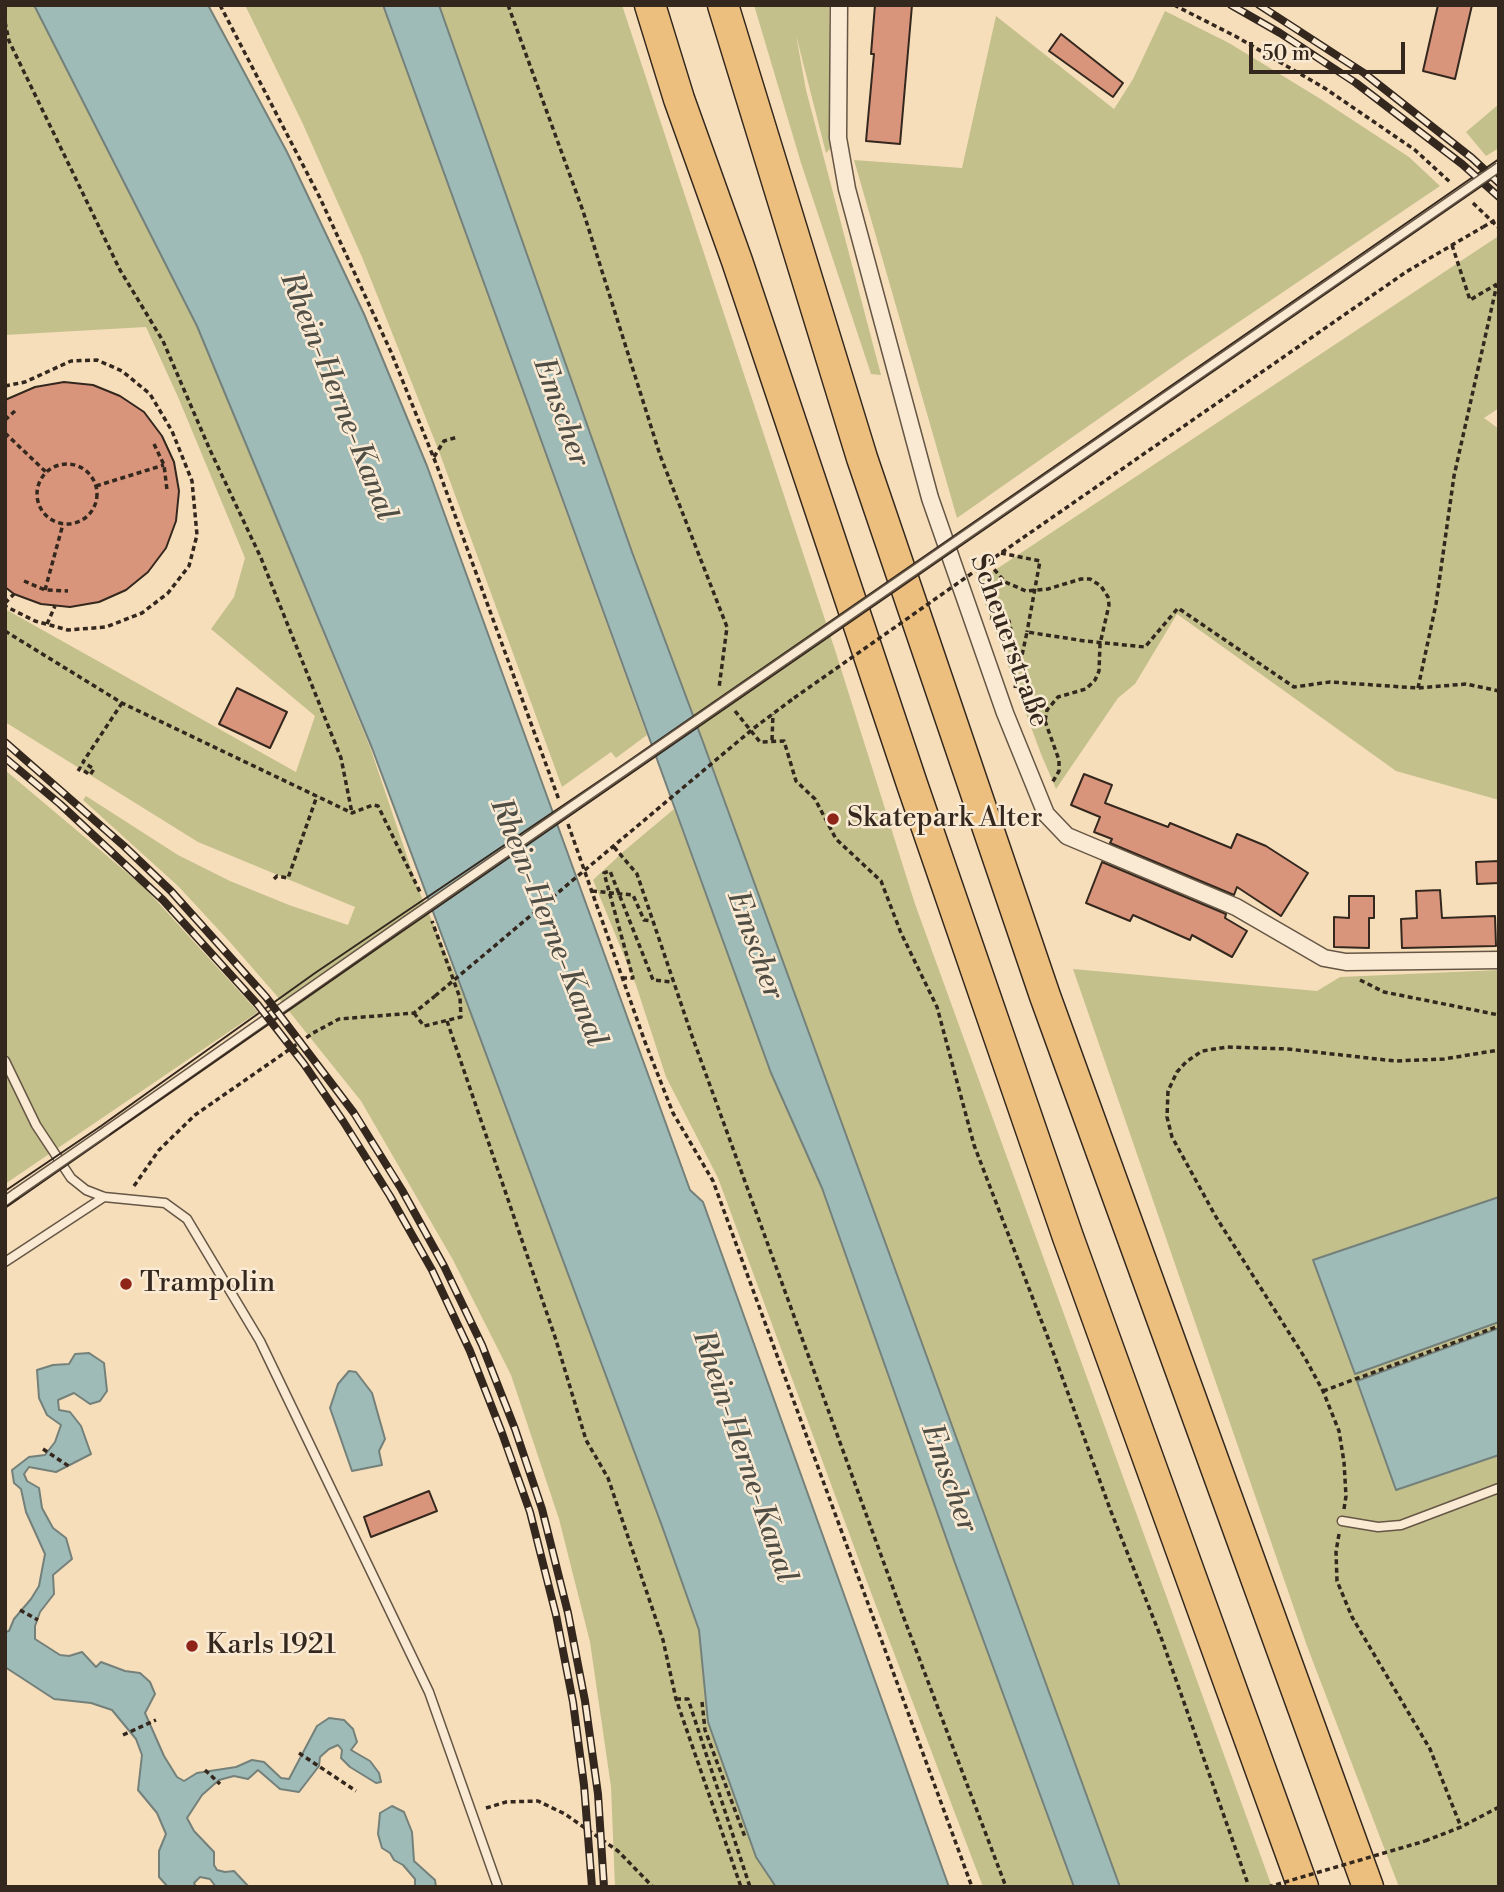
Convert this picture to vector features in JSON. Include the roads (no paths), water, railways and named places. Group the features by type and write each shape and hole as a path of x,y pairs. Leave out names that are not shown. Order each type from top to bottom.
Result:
{"highway":[{"path":"650,5 679,99 737,261 1055,1198 1303,1887"},
{"path":"723,5 862,458 1045,996 1368,1887"}],"street":[{"name":"Scheuerstraße","path":"839,5 838,138 847,189 930,498 1005,713 1040,803 1053,824 1067,836 1236,908 1324,958 1346,962 1499,960"}],"lane":[{"path":"5,1201 1499,167"},
{"path":"5,1061 36,1125 71,1178 86,1190 104,1197 165,1203 187,1219 260,1341 429,1692 498,1887"},
{"path":"5,1262 104,1197"},
{"path":"1342,1521 1378,1527 1401,1525 1499,1489"}],"water":[{"name":"Rhein-Herne-Kanal","path":"34,5 208,5 287,152 364,314 427,466 690,1190 703,1202 949,1887 776,1887 756,1857 708,1722 699,1630 372,748 197,326"},
{"name":"Emscher","path":"383,5 439,5 632,552 1120,1887 1074,1887 822,1188 771,1073"},
{"path":"1499,1197 1499,1322 1355,1374 1313,1260"},
{"path":"1499,1328 1499,1455 1396,1490 1357,1381"},
{"path":"89,1353 104,1363 107,1391 100,1401 90,1404 74,1393 58,1400 59,1410 70,1412 81,1426 91,1454 56,1472 29,1467 24,1474 27,1481 39,1488 42,1508 53,1528 66,1538 72,1559 53,1575 54,1594 40,1612 35,1626 35,1639 60,1655 69,1656 82,1652 96,1667 101,1662 125,1671 140,1673 150,1682 155,1694 145,1713 164,1756 177,1777 184,1781 197,1773 236,1767 252,1760 264,1762 281,1778 289,1779 317,1726 329,1718 344,1720 353,1729 357,1742 351,1750 370,1761 379,1773 381,1782 376,1783 350,1767 341,1758 342,1750 338,1745 320,1757 319,1766 299,1792 280,1789 258,1770 248,1779 234,1776 219,1780 202,1795 187,1818 194,1831 214,1852 214,1865 217,1870 234,1871 249,1887 216,1887 210,1879 200,1877 194,1883 196,1887 168,1887 159,1877 159,1851 166,1834 157,1813 138,1790 142,1755 136,1739 112,1710 91,1703 54,1699 5,1667 5,1632 9,1631 14,1619 39,1586 45,1554 26,1512 21,1489 14,1483 12,1470 29,1457 45,1455 55,1442 61,1425 47,1415 39,1398 37,1370 69,1364 75,1354"},
{"path":"349,1371 356,1372 372,1393 385,1439 379,1451 382,1465 352,1471 330,1408 338,1384"},
{"path":"392,1806 404,1812 412,1832 414,1861 435,1880 436,1887 415,1887 415,1879 382,1848 378,1834 380,1813"}],"tram line":[{"path":"5,1191 315,973 617,769 1499,159"},
{"path":"5,1208 1499,174"}],"railway":[{"path":"1231,5 1280,33 1356,83 1462,164 1499,197"},
{"path":"1259,5 1364,73 1472,158 1499,183"},
{"path":"5,742 171,891 266,997 354,1113 402,1190 444,1266 482,1345 515,1429 542,1509 568,1613 585,1701 598,1794 604,1887"},
{"path":"5,758 60,804 163,900 258,1005 304,1064 343,1121 432,1270 470,1351 530,1512 556,1615 573,1702 584,1785 592,1887"}],"place":[{"name":"Skatepark Alter","path":"833,819"},
{"name":"Trampolin","path":"126,1284"},
{"name":"Karls 1921","path":"192,1646"}]}
